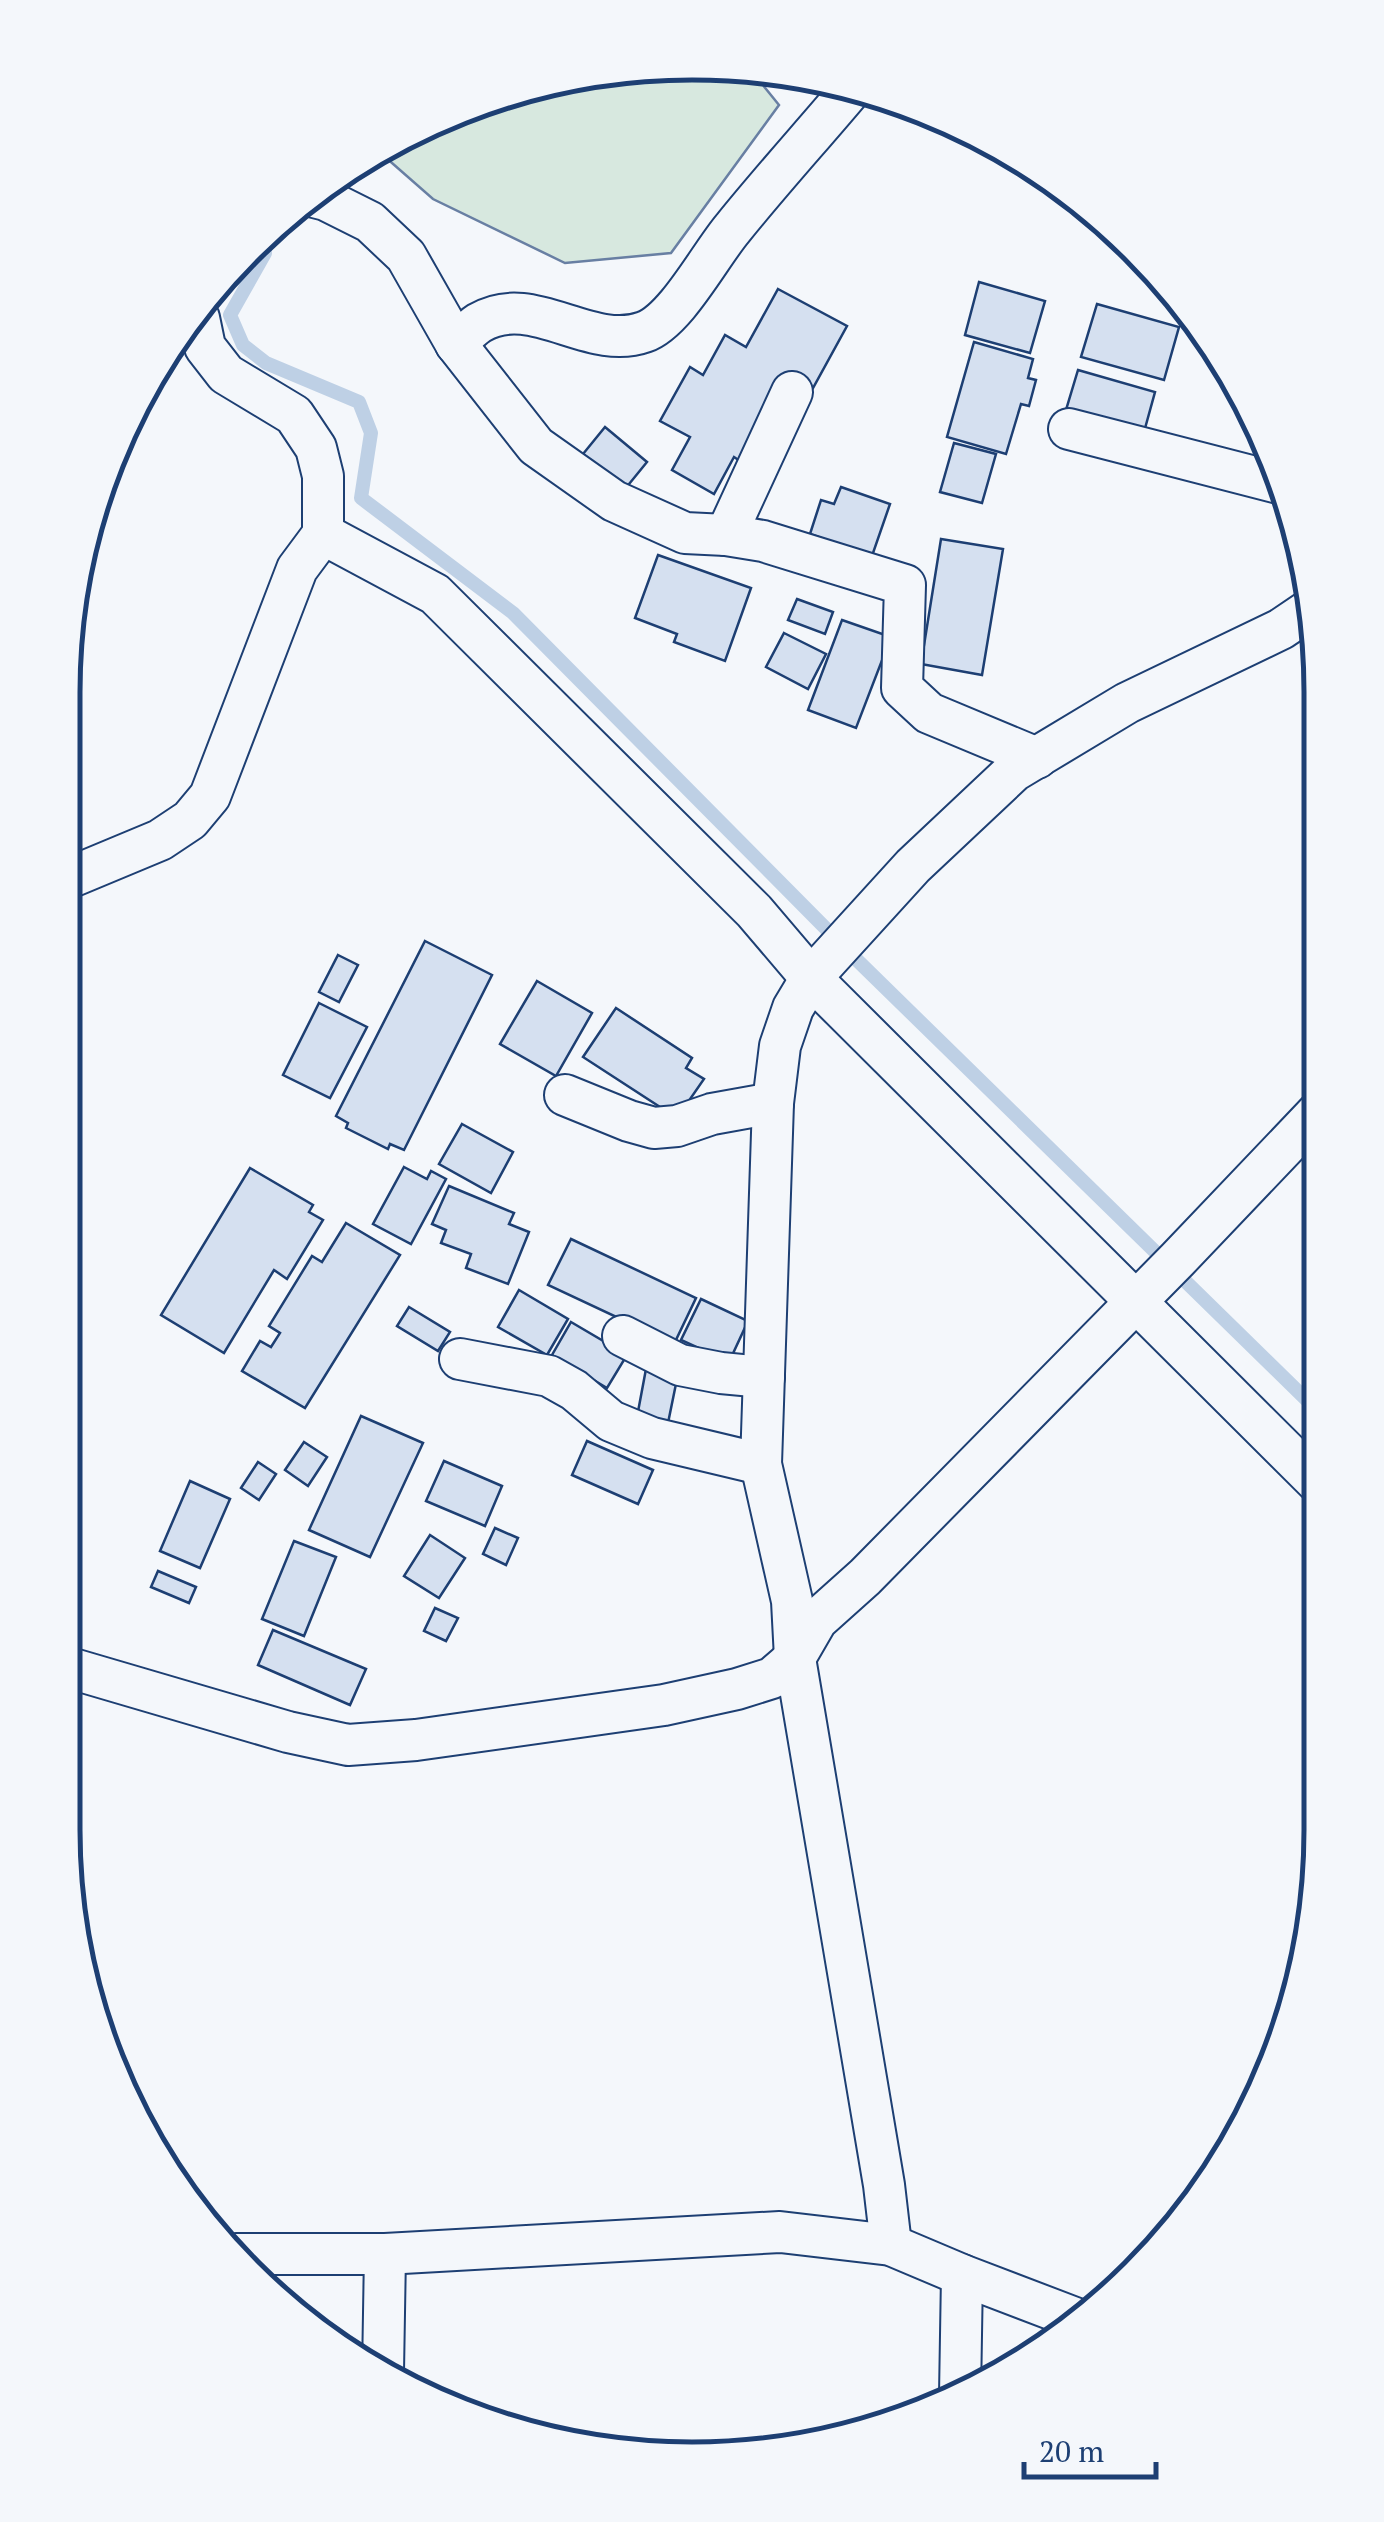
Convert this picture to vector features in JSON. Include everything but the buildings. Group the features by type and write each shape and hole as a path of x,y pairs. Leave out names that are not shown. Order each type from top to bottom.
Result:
{"street":[{"path":"456,344 480,322 505,314 527,315 620,338 647,331 668,315 730,231 843,99"},
{"path":"327,200 370,222 406,256 456,344 536,446 614,501 685,533 763,541 905,584 902,688 929,713 1036,758"},
{"path":"80,873 160,840 190,820 210,796 296,569 324,534 323,476 316,448 294,415 226,374 205,348 201,327"},
{"path":"726,535 792,392"},
{"path":"1068,429 1266,480"},
{"path":"324,534 435,594 754,911 821,967 1158,1279 1304,1465"},
{"path":"891,2245 795,1658 792,1601 761,1464 773,1103 780,1046 793,1008 821,967 928,853 1014,771 1127,703 1282,629 1299,617"},
{"path":"565,1095 654,1128 773,1103"},
{"path":"80,1671 288,1732 348,1745 470,1733 664,1704 772,1678 795,1658 817,1620 864,1577 1304,1127"},
{"path":"623,1336 680,1365 764,1377"},
{"path":"460,1359 549,1376 574,1390 612,1421 638,1432 761,1464"},
{"path":"251,2254 384,2254 780,2232 891,2245 1066,2315"},
{"path":"383,2358 384,2254"},
{"path":"960,2380 962,2276"}],"shaded area":[{"path":"692,80 762,84 779,105 671,253 565,263 433,199 389,160 458,127 534,101 612,85"}],"waterway":[{"path":"265,254 230,315 243,345 266,363 359,402 371,433 361,498 513,613 859,962 1304,1397"}]}
